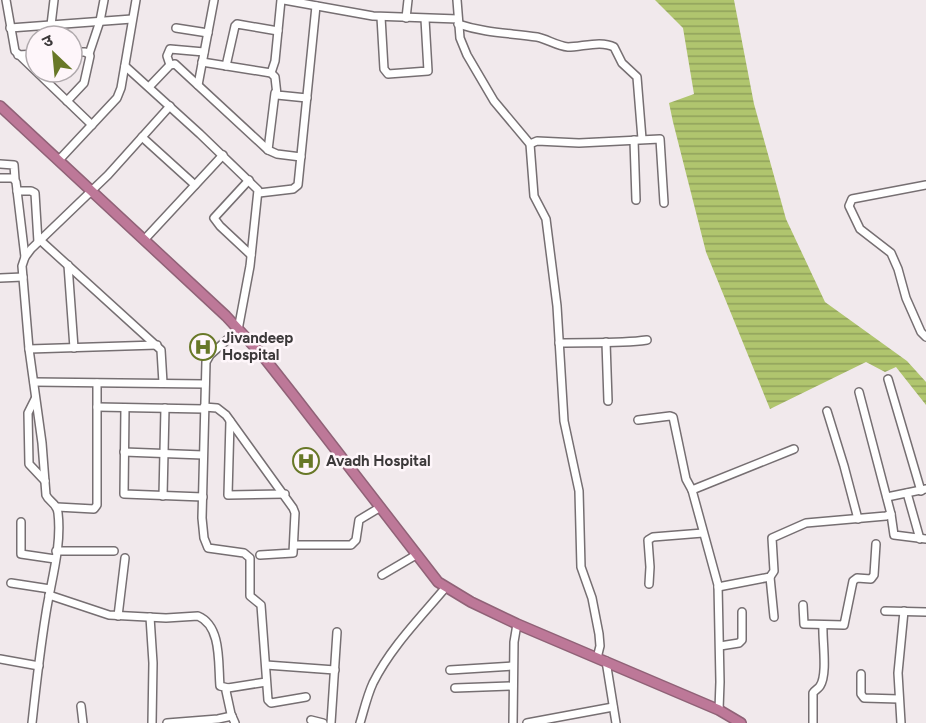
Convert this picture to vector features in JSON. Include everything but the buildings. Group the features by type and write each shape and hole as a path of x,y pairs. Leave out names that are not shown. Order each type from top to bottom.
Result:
{"highway":[{"path":"0,106 238,330 295,397 429,572 446,587 517,624 718,710 741,723"}],"street":[{"path":"6,0 10,28 18,55 92,125"},
{"path":"51,24 54,0"},
{"path":"66,101 86,79 89,54 104,0"},
{"path":"59,160 117,98 136,0"},
{"path":"198,85 214,0"},
{"path":"271,73 286,0 381,17 458,22 476,30 537,37 566,47 606,44 614,47 622,63 637,77 642,139"},
{"path":"406,18 408,0"},
{"path":"457,0 460,38 467,56 488,92 530,144 534,196 546,219 557,306 564,421 579,492 581,567 592,597 602,660 616,723"},
{"path":"259,193 296,187 316,6"},
{"path":"381,17 384,69 388,74 428,71 425,19"},
{"path":"63,24 132,19"},
{"path":"226,66 237,24 278,31"},
{"path":"10,28 24,27"},
{"path":"176,28 208,33"},
{"path":"170,65 168,57 170,49 204,52"},
{"path":"84,52 89,54"},
{"path":"18,55 24,55"},
{"path":"202,62 271,73 275,76 268,150"},
{"path":"149,87 170,65 176,64 268,150 277,154 301,157"},
{"path":"125,66 223,155 255,186 259,193 238,330 206,362 203,528 206,546 244,553 250,558 250,596 261,605 268,700 271,703 306,697"},
{"path":"275,93 280,96 307,98"},
{"path":"32,723 58,532 57,507 48,499 45,481 29,349 22,266 25,257 39,241 108,176 170,106"},
{"path":"142,137 195,185"},
{"path":"530,144 537,141 579,143 658,138 662,141 664,203"},
{"path":"634,140 636,200"},
{"path":"144,240 223,155"},
{"path":"0,164 14,165 25,257"},
{"path":"0,178 15,179"},
{"path":"249,180 214,218 251,255"},
{"path":"926,185 852,199 849,206 860,229 891,253 898,268 906,298 921,332 926,337"},
{"path":"17,191 35,193 39,241 157,345 163,353 163,383"},
{"path":"68,265 74,348"},
{"path":"0,278 23,277"},
{"path":"559,343 623,343 646,340"},
{"path":"606,342 608,401"},
{"path":"29,349 157,345"},
{"path":"887,497 923,490 888,379"},
{"path":"34,382 205,384"},
{"path":"57,507 96,508 96,382"},
{"path":"859,392 887,497 894,535 923,539 907,493"},
{"path":"35,398 28,413 29,464 45,481"},
{"path":"97,407 221,410 270,478 285,494 295,513 294,552 292,554 260,555"},
{"path":"125,408 124,494 203,497"},
{"path":"163,496 165,408"},
{"path":"826,411 858,519"},
{"path":"638,420 673,417 686,479 692,490 718,587 720,646 718,710"},
{"path":"230,421 228,495 285,494"},
{"path":"692,490 794,449"},
{"path":"124,452 203,455"},
{"path":"294,545 351,545 356,540 359,520 380,508"},
{"path":"718,587 770,577 774,572 772,538 806,523 891,514"},
{"path":"21,522 21,554 56,555 114,551"},
{"path":"649,584 648,540 653,537 703,532"},
{"path":"803,605 804,624 843,625 846,623 853,581 857,578 871,579 874,575 876,544"},
{"path":"382,575 416,555"},
{"path":"118,616 125,558"},
{"path":"770,577 774,617"},
{"path":"11,583 49,592 101,613 118,616 198,616 208,621 215,636 220,686 228,688 266,682"},
{"path":"360,723 371,689 388,657 446,587"},
{"path":"885,611 926,612"},
{"path":"901,723 898,669 904,611"},
{"path":"720,646 739,643 742,640 742,612"},
{"path":"150,617 153,663 152,723"},
{"path":"513,723 513,666 517,624"},
{"path":"813,723 813,693 820,684 825,656 822,641 823,625"},
{"path":"331,723 337,632"},
{"path":"0,659 39,666"},
{"path":"266,665 335,670"},
{"path":"450,670 513,666"},
{"path":"861,674 861,694 864,698 899,699"},
{"path":"455,688 513,686"},
{"path":"167,723 233,720 225,694 228,688"},
{"path":"81,706 83,723"},
{"path":"527,723 614,706"},
{"path":"311,720 323,723"}],"shaded area":[{"path":"655,0 734,0 754,104 786,219 825,302 907,361 926,382 926,405 896,367 885,372 866,362 770,409 706,252 673,122 669,103 694,94 683,28"}],"place":[{"name":"Jivandeep Hospital","path":"203,347"},
{"name":"Avadh Hospital","path":"306,461"}]}
